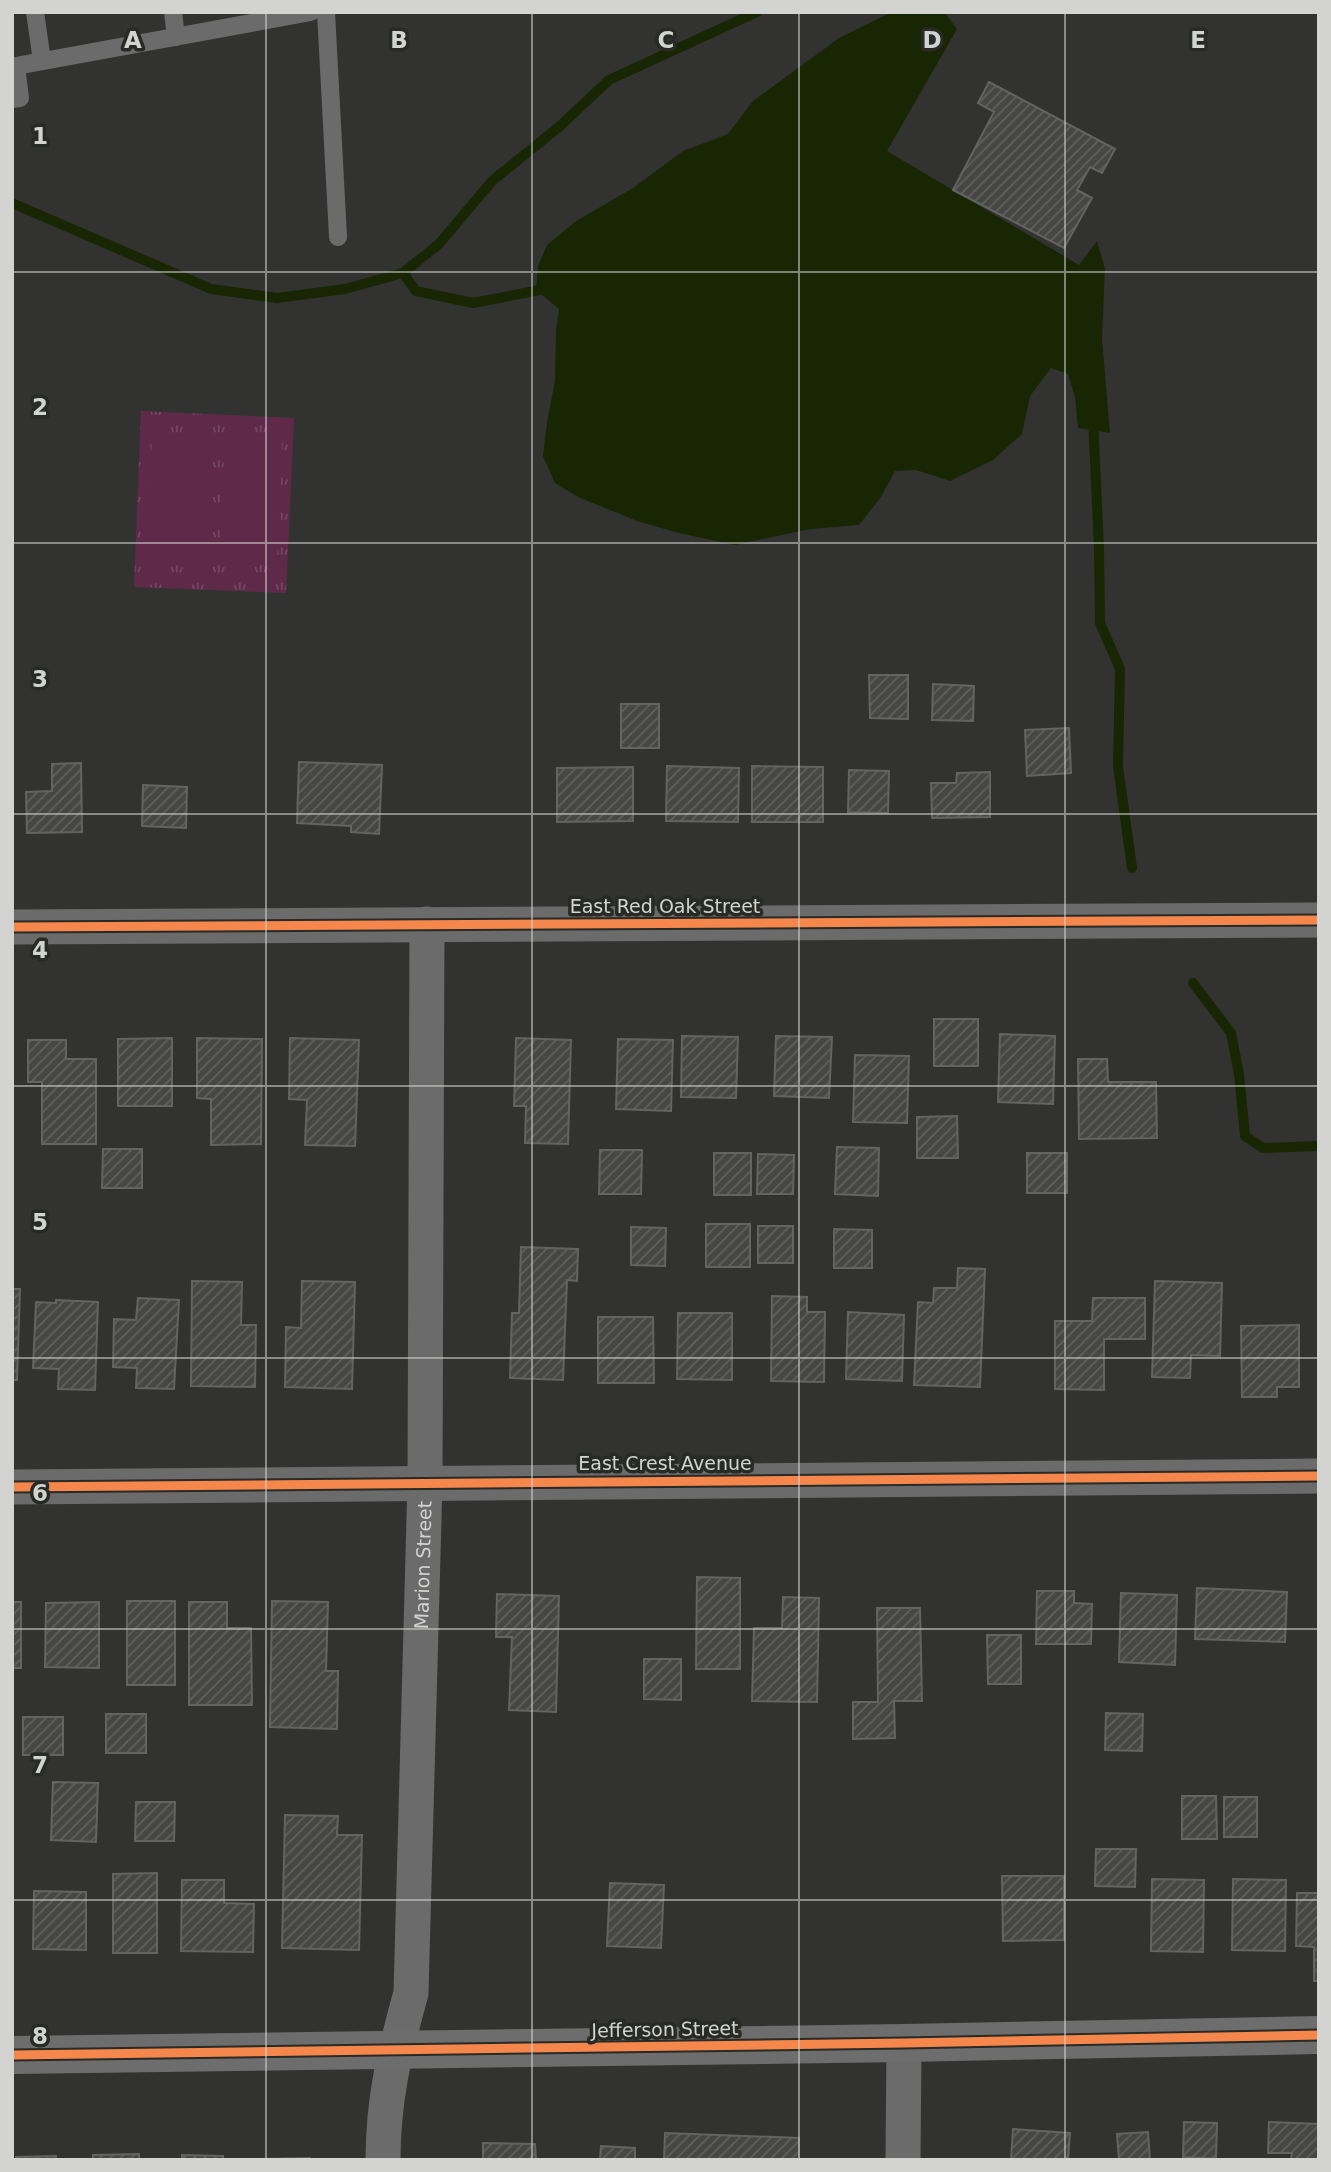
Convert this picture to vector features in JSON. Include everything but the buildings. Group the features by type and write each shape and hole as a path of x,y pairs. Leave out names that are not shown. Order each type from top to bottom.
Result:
{"street":[{"name":"East Red Oak Street","path":"12,927 1319,920"},
{"name":"Marion Street","path":"383,2160 383,2117 395,2050 411,1993 425,1482 427,925"},
{"name":"East Crest Avenue","path":"12,1487 1319,1476"},
{"name":"Jefferson Street","path":"12,2055 1319,2035"},
{"path":"903,2160 904,2043"}],"lane":[{"path":"35,12 42,61"},
{"path":"173,12 176,37"},
{"path":"12,99 20,98 16,66 311,12"},
{"path":"326,12 338,237"}],"green space":[{"path":"141,411 294,418 286,593 134,587"},
{"path":"152,436 209,438 204,561 147,559"},
{"path":"225,439 282,441 277,564 219,562"}],"shaded area":[{"path":"892,12 944,12 957,29 887,151 1079,265 1097,241 1105,269 1102,339 1110,433 1078,428 1075,397 1068,374 1051,368 1030,396 1022,434 993,460 950,481 916,470 895,471 881,497 859,525 810,529 735,545 637,521 578,497 555,483 543,456 555,381 559,309 536,290 538,266 547,245 576,221 633,188 683,151 728,134 753,101 839,38"}],"waterway":[{"path":"403,273 439,244 492,181 560,126 609,80 757,12"},
{"path":"12,203 211,289 277,298 345,289 403,273 416,291 473,303 550,288"},
{"path":"1093,418 1100,623 1120,669 1118,766 1132,868"},
{"path":"1193,983 1231,1033 1239,1074 1245,1136 1263,1148 1319,1146"}],"cycle path":[{"path":"12,927 1319,920"},
{"path":"12,1487 1319,1476"},
{"path":"12,2055 1319,2035"}]}
